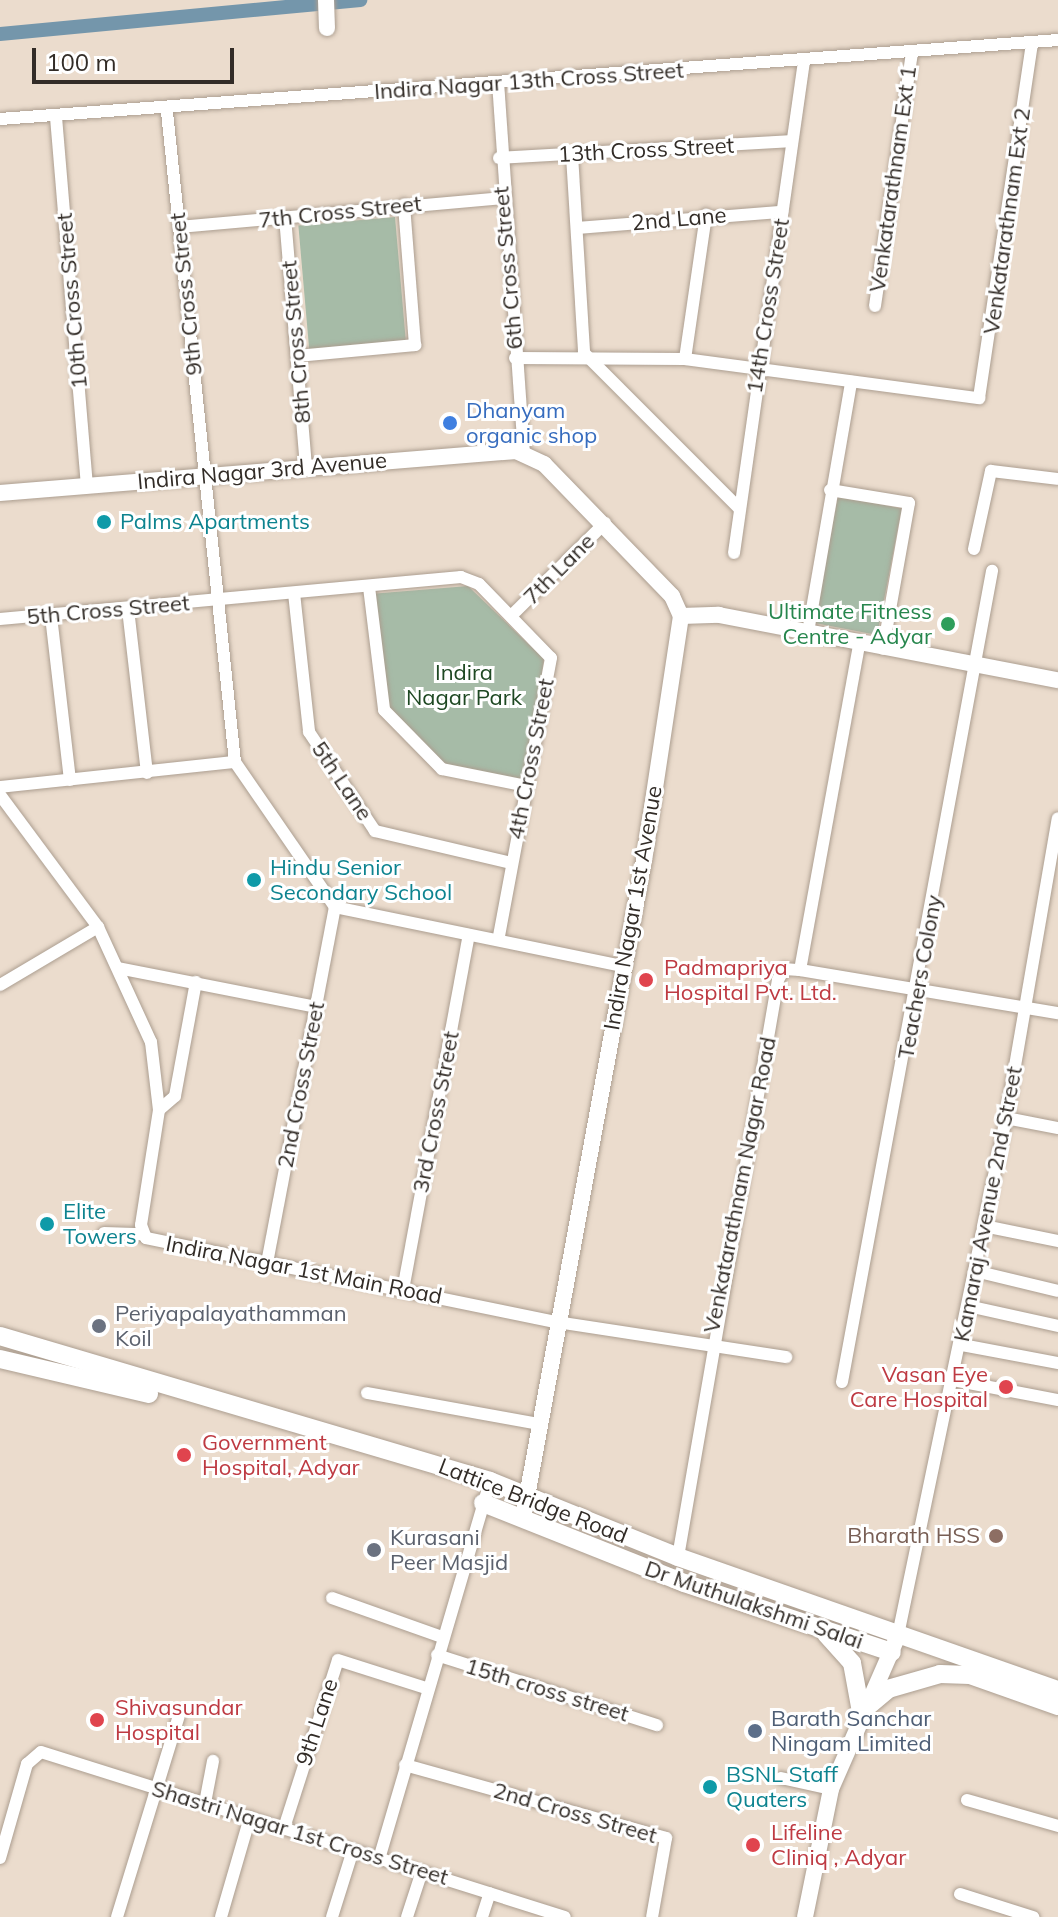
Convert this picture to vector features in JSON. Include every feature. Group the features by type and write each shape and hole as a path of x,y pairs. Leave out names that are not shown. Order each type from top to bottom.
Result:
{"main road":[{"name":"Lattice Bridge Road","path":"0,1336 150,1387 490,1481 895,1643 1058,1690"},
{"path":"0,1359 150,1387"},
{"name":"Dr Muthulakshmi Salai","path":"483,1503 824,1632 895,1643"},
{"path":"824,1632 852,1663 861,1712 915,1678 970,1675 1058,1706"}],"street":[{"path":"326,0 327,28"},
{"name":"Indira Nagar 13th Cross Street","path":"0,119 167,112 498,82 1058,40"},
{"name":"Venkatarathnam Ext 2","path":"851,382 979,398 1032,42"},
{"name":"Venkatarathnam Ext 1","path":"875,306 912,52"},
{"name":"14th Cross Street","path":"734,553 738,507 804,60"},
{"name":"6th Cross Street","path":"498,82 501,198 524,454"},
{"name":"9th Cross Street","path":"167,112 235,762"},
{"name":"10th Cross Street","path":"56,117 87,486"},
{"name":"13th Cross Street","path":"499,158 792,141"},
{"path":"572,155 584,353 738,507"},
{"name":"7th Cross Street","path":"179,227 404,204 501,198"},
{"path":"297,356 415,345 404,204"},
{"name":"2nd Lane","path":"577,228 706,215 782,212"},
{"path":"685,359 706,215"},
{"name":"8th Cross Street","path":"285,217 306,467"},
{"path":"515,358 584,353 685,359 758,372 851,382 808,632"},
{"name":"Indira Nagar 3rd Avenue","path":"0,493 496,450 524,454"},
{"path":"524,454 605,523 681,616 808,632 975,668 1058,680"},
{"path":"974,549 991,471 1058,479"},
{"path":"830,490 909,503 883,649"},
{"name":"7th Lane","path":"512,615 605,523"},
{"name":"Teachers Colony","path":"842,1382 918,990 992,571"},
{"name":"4th Cross Street","path":"216,600 461,577 479,584 551,655 498,940"},
{"path":"369,587 384,710 442,769 526,786"},
{"name":"5th Lane","path":"294,593 309,732 375,831 511,863"},
{"name":"5th Cross Street","path":"0,619 216,600"},
{"path":"128,609 147,773"},
{"path":"51,616 70,780"},
{"name":"Indira Nagar 1st Avenue","path":"523,1518 529,1499 539,1424 623,966 681,616"},
{"path":"859,644 800,970 1058,1013"},
{"path":"0,787 235,762 335,907 623,966"},
{"name":"Indira Nagar 1st Main Road","path":"0,795 98,927 151,1042 159,1110 142,1234 267,1263 557,1322 786,1357"},
{"name":"Kamaraj Avenue 2nd Street","path":"895,1643 962,1345 1006,1118 1058,818"},
{"name":"2nd Cross Street","path":"267,1263 335,907"},
{"path":"0,985 98,927"},
{"name":"3rd Cross Street","path":"403,1290 469,935"},
{"path":"118,968 316,1007"},
{"name":"Venkatarathnam Nagar Road","path":"678,1557 709,1347 779,975 800,970"},
{"path":"159,1110 175,1096 196,982"},
{"path":"1006,1118 1058,1128"},
{"path":"984,1226 1058,1241"},
{"path":"104,1233 142,1234"},
{"path":"975,1271 1058,1291"},
{"path":"968,1306 1058,1326"},
{"path":"962,1345 1058,1363"},
{"path":"953,1380 1058,1400"},
{"path":"367,1393 539,1424"},
{"path":"379,1859 426,1688 490,1481"},
{"path":"332,1598 442,1637"},
{"path":"805,1917 831,1789 861,1712 895,1643"},
{"name":"15th cross street","path":"437,1655 657,1725"},
{"name":"9th Lane","path":"284,1828 338,1660 426,1688"},
{"path":"117,1917 179,1716"},
{"name":"Shastri Nagar 1st Cross Street","path":"0,1858 35,1753 205,1803 560,1916"},
{"path":"205,1803 213,1761"},
{"name":"2nd Cross Street","path":"405,1765 666,1838 652,1917"},
{"path":"781,1778 831,1789"},
{"path":"967,1800 1058,1826"},
{"path":"221,1917 250,1817"},
{"path":"332,1917 353,1850"},
{"path":"407,1917 422,1871"},
{"path":"482,1917 490,1893"},
{"path":"960,1894 1033,1917"}],"green space":[{"path":"395,217 406,345 310,353 298,225"},
{"path":"838,496 902,508 877,635 813,623"},
{"name":"Indira Nagar Park","path":"468,586 544,659 525,784 443,769 382,704 370,594"}],"waterway":[{"path":"0,34 360,0"}],"place":[{"name":"Dhanyam organic shop","path":"450,423"},
{"name":"Palms Apartments","path":"104,522"},
{"name":"Ultimate Fitness Centre - Adyar","path":"948,624"},
{"name":"Hindu Senior Secondary School","path":"254,880"},
{"name":"Padmapriya Hospital Pvt. Ltd.","path":"646,980"},
{"name":"Elite Towers","path":"47,1224"},
{"name":"Periyapalayathamman Koil","path":"99,1326"},
{"name":"Vasan Eye Care Hospital","path":"1006,1387"},
{"name":"Government Hospital, Adyar","path":"184,1455"},
{"name":"Bharath HSS","path":"996,1536"},
{"name":"Kurasani Peer Masjid","path":"374,1550"},
{"name":"Shivasundar Hospital","path":"97,1720"},
{"name":"Barath Sanchar Ningam Limited","path":"755,1731"},
{"name":"BSNL Staff Quaters","path":"710,1787"},
{"name":"Lifeline Cliniq , Adyar","path":"753,1845"}]}
